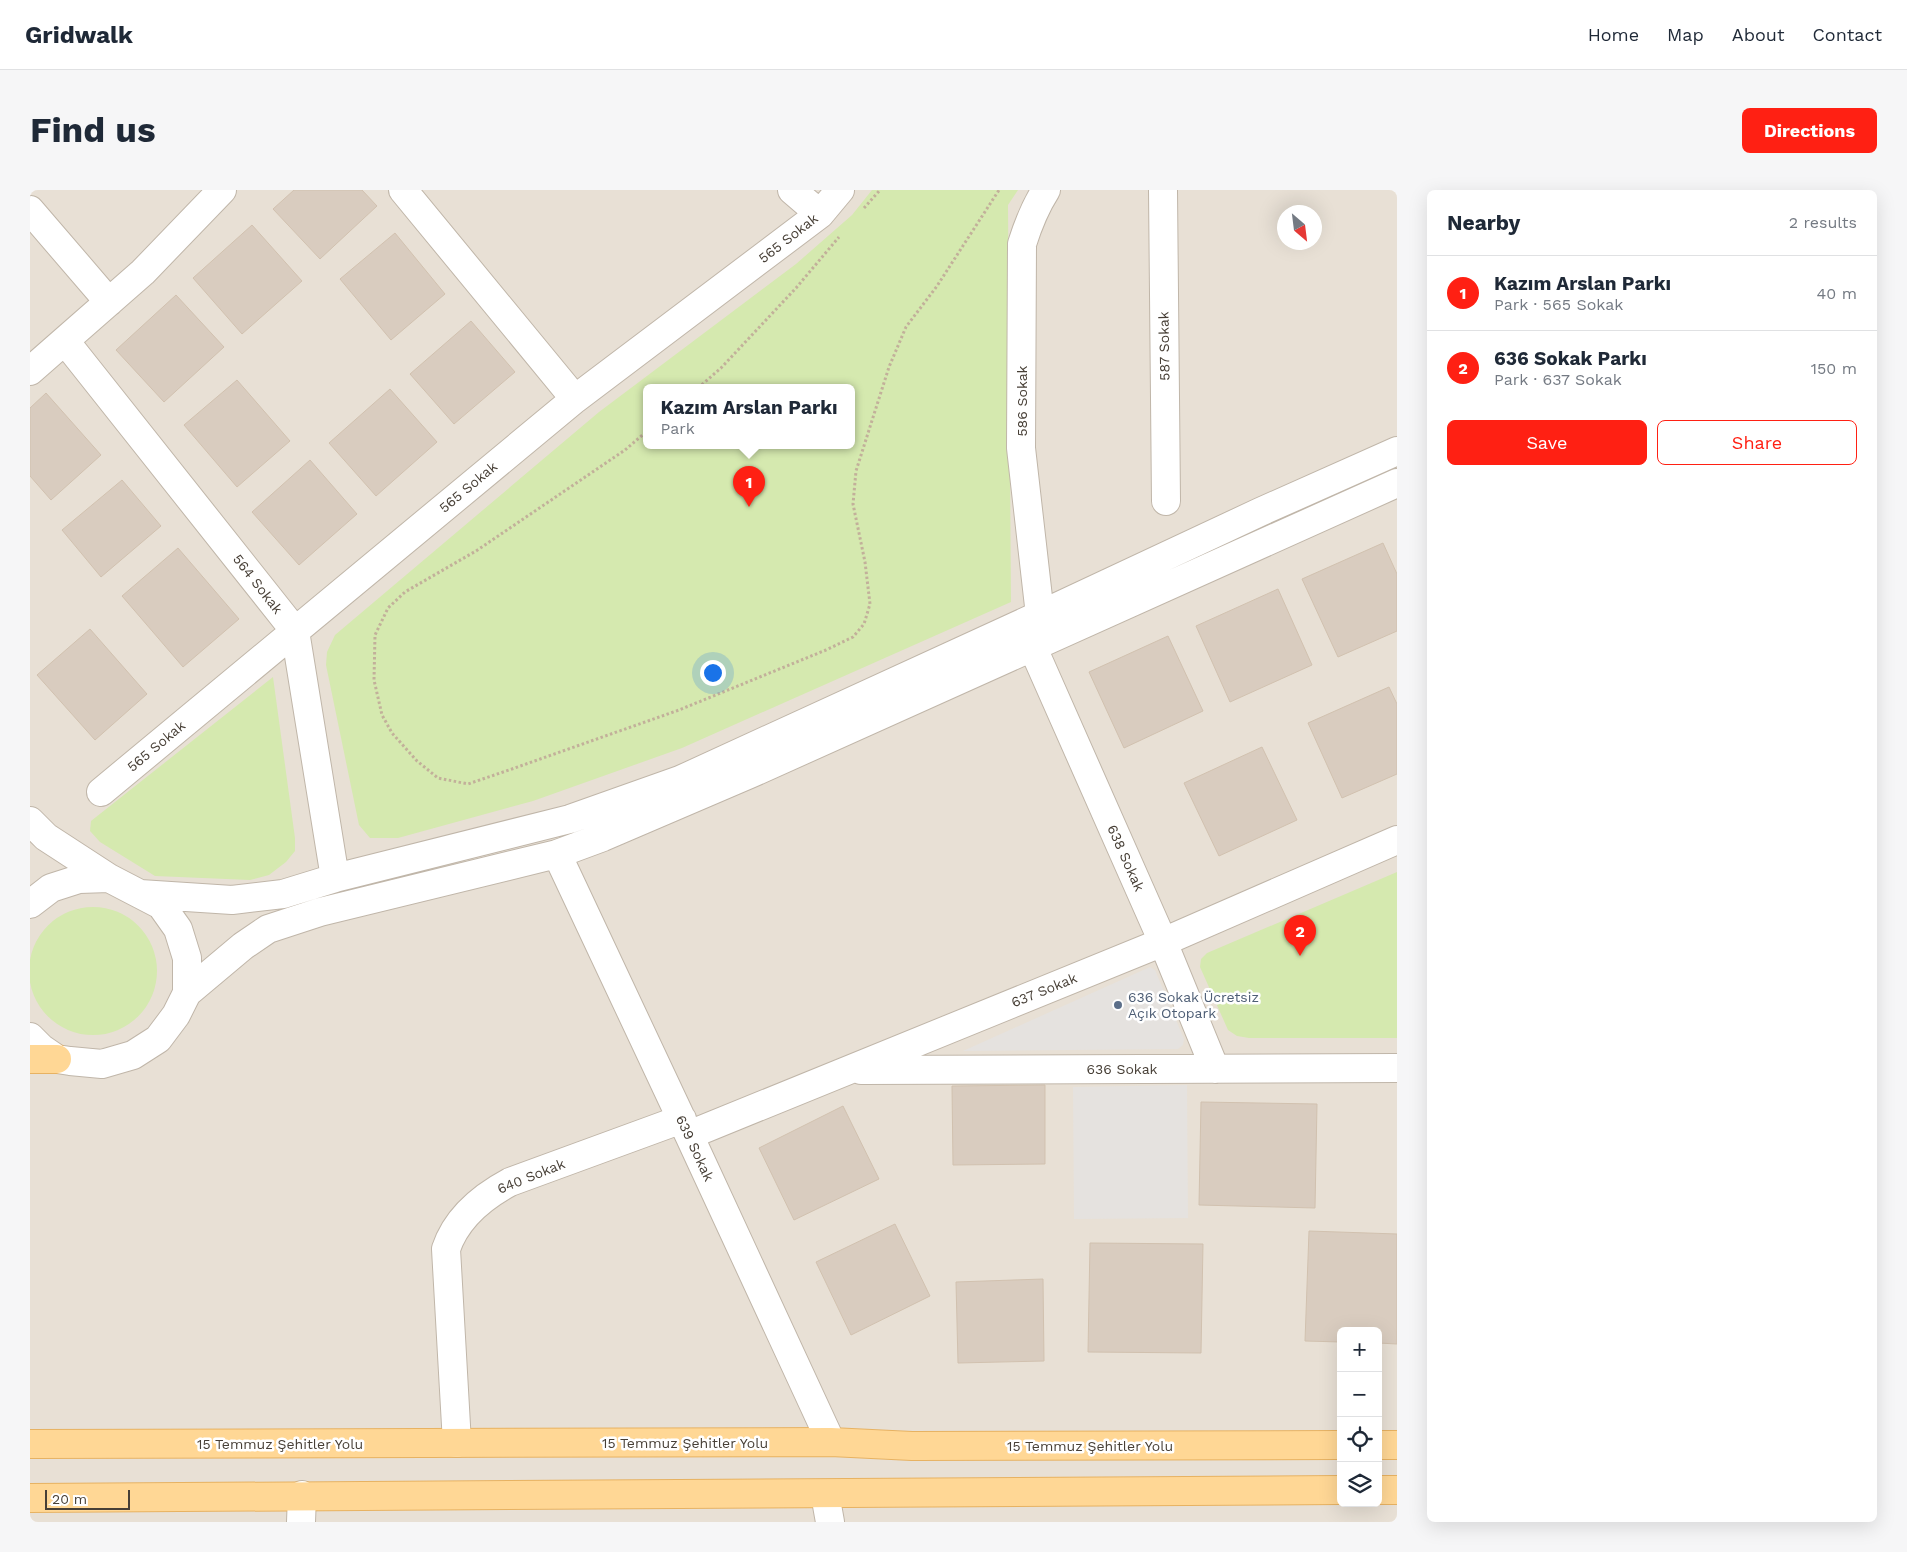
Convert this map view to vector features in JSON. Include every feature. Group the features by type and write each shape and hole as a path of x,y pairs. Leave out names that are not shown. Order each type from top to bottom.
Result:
{"main road":[{"path":"30,1059 57,1059"},
{"name":"15 Temmuz Şehitler Yolu","path":"30,1444 831,1442 912,1446 1337,1445"},
{"path":"1382,1445 1397,1445"},
{"path":"30,1498 1337,1490"},
{"path":"1382,1490 1397,1490"}],"street":[{"path":"30,371 143,272 222,190"},
{"path":"402,190 575,399"},
{"path":"792,190 820,214"},
{"name":"565 Sokak","path":"101,792 575,399 820,214 840,190"},
{"name":"586 Sokak","path":"1040,615 1021,448 1022,244 1038,202 1046,190"},
{"name":"587 Sokak","path":"1163,190 1166,501"},
{"path":"30,210 109,302"},
{"name":"564 Sokak","path":"66,341 295,631 335,878"},
{"path":"140,894 232,900 283,894 335,878 570,819 680,780 1260,512 1397,452"},
{"path":"30,1037 41,1048 57,1059 102,1064 133,1055 158,1039 176,1015 187,993 243,946 268,929 320,912 557,854 672,809 1397,483"},
{"name":"638 Sokak","path":"1033,648 1163,942 1215,1069"},
{"path":"30,821 46,837 109,878 161,905 178,929 187,958 187,993"},
{"name":"637 Sokak","path":"686,1127 847,1070 1163,942 1397,840"},
{"name":"639 Sokak","path":"557,854 686,1127 831,1442"},
{"path":"30,904 51,888 79,878 109,878"},
{"name":"636 Sokak","path":"847,1070 1397,1068"},
{"name":"640 Sokak","path":"457,1443 446,1249 451,1233 474,1206 493,1191 510,1182 686,1127"},
{"path":"825,1494 830,1522"},
{"path":"301,1522 302,1495"}],"path":[{"path":"863,210 880,190"},
{"path":"643,435 625,450 476,552 405,592 388,608 375,634 374,680 382,715 398,740 417,761 438,778 468,784 679,710 826,650 853,636 864,624 870,604 853,504 856,471 889,367 906,327 937,286 999,190"},
{"path":"703,384 721,368 796,288 845,231"}],"shaded area":[{"path":"30,190 1397,190 1397,1522 30,1522"},
{"name":"636 Sokak Ücretsiz Açık Otopark","path":"1150,967 1155,970 1184,1039 1183,1045 1178,1049 963,1051"},
{"path":"1187,1085 1188,1218 1074,1219 1073,1087"}],"green space":[{"path":"872,190 1018,190 1008,205 1011,602 682,748 533,801 398,838 370,838 359,825 326,665 327,652 335,635 599,412 796,264 852,215"},
{"path":"273,677 295,838 295,851 286,862 269,875 250,880 155,876 100,842 90,831 91,821"},
{"path":"1397,872 1397,1038 1249,1038 1237,1036 1228,1030 1200,967 1201,959 1207,953"},
{"path":"93,907 117,912 138,926 152,947 157,971 152,995 138,1016 117,1030 93,1035 69,1030 48,1016 34,995 29,971 34,947 48,926 69,912"}],"building":[{"path":"294,190 362,190 377,206 320,259 273,209"},
{"path":"252,225 302,281 242,334 193,278"},
{"path":"395,233 445,294 391,340 340,279"},
{"path":"176,295 224,347 164,402 116,350"},
{"path":"471,321 515,372 454,424 410,374"},
{"path":"237,380 290,441 237,487 184,425"},
{"path":"390,389 437,442 376,496 329,443"},
{"path":"46,393 101,455 51,500 30,476 30,408"},
{"path":"310,460 357,514 299,565 252,512"},
{"path":"122,480 161,526 101,577 62,530"},
{"path":"1383,543 1397,574 1397,631 1338,657 1302,579"},
{"path":"178,548 239,619 183,667 122,596"},
{"path":"1278,589 1312,665 1230,702 1196,626"},
{"path":"90,629 147,694 95,740 37,675"},
{"path":"1168,636 1203,711 1124,748 1089,672"},
{"path":"1389,687 1397,704 1397,774 1342,798 1308,723"},
{"path":"1262,747 1297,820 1219,856 1184,783"},
{"path":"1045,1085 1045,1164 953,1165 952,1086"},
{"path":"1201,1102 1317,1104 1315,1208 1199,1205"},
{"path":"843,1106 879,1179 794,1220 759,1148"},
{"path":"895,1224 930,1296 851,1335 816,1262"},
{"path":"1309,1231 1397,1234 1397,1344 1382,1343 1382,1327 1337,1327 1337,1342 1305,1341"},
{"path":"1090,1243 1203,1244 1201,1353 1088,1352"},
{"path":"1043,1279 1044,1361 958,1363 956,1282"}],"place":[{"name":"Kazım Arslan Parkı","path":"749,507"},
{"name":"636 Sokak Parkı","path":"1300,956"},
{"name":"636 Sokak Ücretsiz Açık Otopark","path":"1118,1005"}]}
